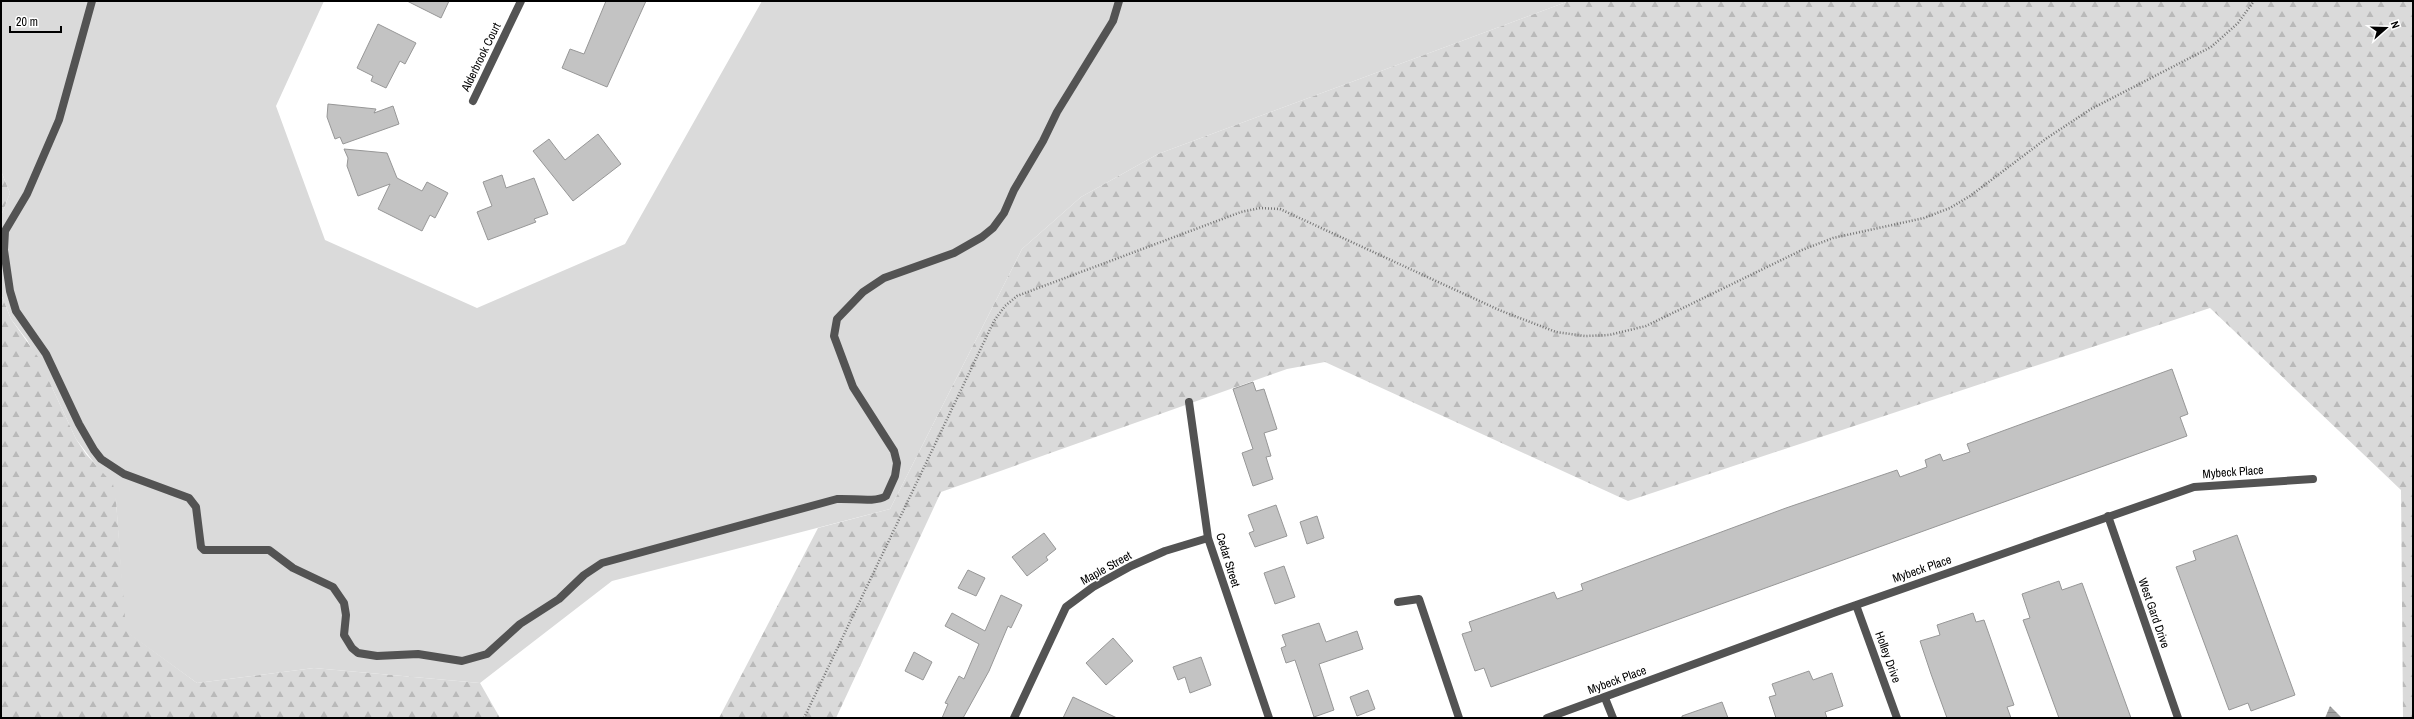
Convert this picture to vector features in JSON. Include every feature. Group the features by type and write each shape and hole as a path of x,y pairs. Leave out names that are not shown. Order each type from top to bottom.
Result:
{"street":[{"path":"92,1 59,120 27,194 5,231 4,250 10,291 16,311 39,342 86,439 101,459 114,468 137,480 189,498 196,507 201,547 208,551 269,550 293,568 333,587 344,603 346,615 344,635 352,648 358,653 377,656 418,654 440,659 462,661 487,654 520,624 559,599 584,575 602,563 837,499 881,499 890,489 895,476 897,463 894,451 854,387 836,343 834,328 837,319 863,292 884,278 954,252 982,237 993,228 1004,213 1014,190 1043,141 1057,112 1113,21 1119,1"},
{"name":"Alderbrook Court","path":"473,101 521,1"},
{"name":"Cedar Street","path":"1189,402 1208,538 1269,718"},
{"name":"Mybeck Place","path":"1547,718 1856,605 2194,487 2313,479"},
{"name":"West Gard Drive","path":"2108,516 2178,718"},
{"name":"Maple Street","path":"1014,718 1066,607 1093,586 1131,566 1165,551 1208,538"},
{"path":"1398,602 1419,599 1459,718"},
{"name":"Holley Drive","path":"1856,605 1897,718"},
{"path":"1605,698 1613,718"}],"path":[{"path":"804,718 994,321 1005,306 1017,296 1241,212 1260,208 1280,209 1499,310 1541,327 1556,332 1585,336 1609,335 1646,326 1802,250 1833,238 1924,218 1950,208 1970,196 2047,138 2091,109 2210,47 2238,23 2254,1"}],"green space":[{"path":"1,1 324,1 276,106 325,240 477,308 625,244 762,1 1569,1 1158,154 1081,197 1022,249 890,509 612,581 480,683 314,668 197,683 125,631 116,500 95,464 76,439 51,385 27,340 11,319 1,294 1,216 10,193 1,171"},
{"path":"1569,1 2413,1 2413,718 2403,718 2401,490 2210,308 1628,501 1325,362 1287,369 941,492 836,718 719,718 818,528 890,509 1022,249 1081,197 1158,154"},
{"path":"1,171 10,193 1,216"},
{"path":"1,294 11,319 38,357 76,439 86,454 113,484 116,500 126,631 197,683 314,668 480,683 500,718 1,718"}],"shaded area":[{"path":"2330,706 2342,718 2325,718"}],"building":[{"path":"407,1 449,1 441,18"},
{"path":"606,1 646,1 607,87 562,68 570,49 584,54"},
{"path":"378,24 416,43 405,64 400,61 386,88 371,81 373,76 357,68"},
{"path":"328,104 376,109 374,113 393,106 399,124 343,144 340,137 335,139 327,117"},
{"path":"598,134 621,164 573,201 533,151 549,139 565,160"},
{"path":"344,149 387,153 397,178 422,191 427,182 448,193 435,218 430,215 422,231 378,209 390,184 358,196 347,166 348,158"},
{"path":"502,175 506,188 534,178 548,214 534,219 536,222 488,240 477,212 492,206 483,182"},
{"path":"2172,369 2188,414 2180,417 2187,436 1491,687 1484,668 1475,671 1462,634 1472,631 1469,622 1554,592 1557,599 1583,590 1581,584 1786,508 1897,470 1900,477 1927,467 1925,460 1940,454 1943,461 1970,452 1967,444"},
{"path":"1253,382 1256,391 1264,389 1277,429 1264,433 1271,456 1266,457 1273,479 1253,486 1242,453 1253,449 1233,389"},
{"path":"1276,505 1287,536 1255,547 1249,533 1254,531 1248,515"},
{"path":"1317,516 1324,538 1307,544 1300,522"},
{"path":"1044,533 1056,549 1046,557 1048,560 1027,576 1012,557"},
{"path":"2237,535 2295,695 2251,711 2248,703 2229,710 2176,567 2196,560 2193,551"},
{"path":"1284,566 1295,597 1275,604 1264,573"},
{"path":"968,570 985,578 976,596 958,588"},
{"path":"2059,581 2062,590 2082,583 2131,718 2059,718 2023,620 2030,618 2022,594"},
{"path":"1001,595 1022,605 1011,628 1008,626 989,671 963,718 942,718 948,704 945,703 959,676 964,679 979,644 945,626 952,613 985,631"},
{"path":"1973,613 1976,622 1984,620 2014,705 2007,707 2011,718 1947,718 1931,674 1920,641 1940,635 1937,625"},
{"path":"1319,623 1326,642 1357,631 1363,649 1319,664 1334,710 1314,717 1295,660 1286,663 1281,648 1286,646 1282,635"},
{"path":"1113,638 1133,661 1106,685 1086,663"},
{"path":"914,652 932,662 923,680 905,671"},
{"path":"1201,657 1211,685 1190,693 1185,677 1178,680 1173,667"},
{"path":"1809,671 1813,680 1832,673 1843,706 1825,712 1827,718 1776,718 1769,697 1776,695 1772,684"},
{"path":"1368,690 1375,709 1357,716 1350,697"},
{"path":"1073,697 1117,718 1063,718"},
{"path":"1722,702 1728,718 1682,718 1682,716"}]}
